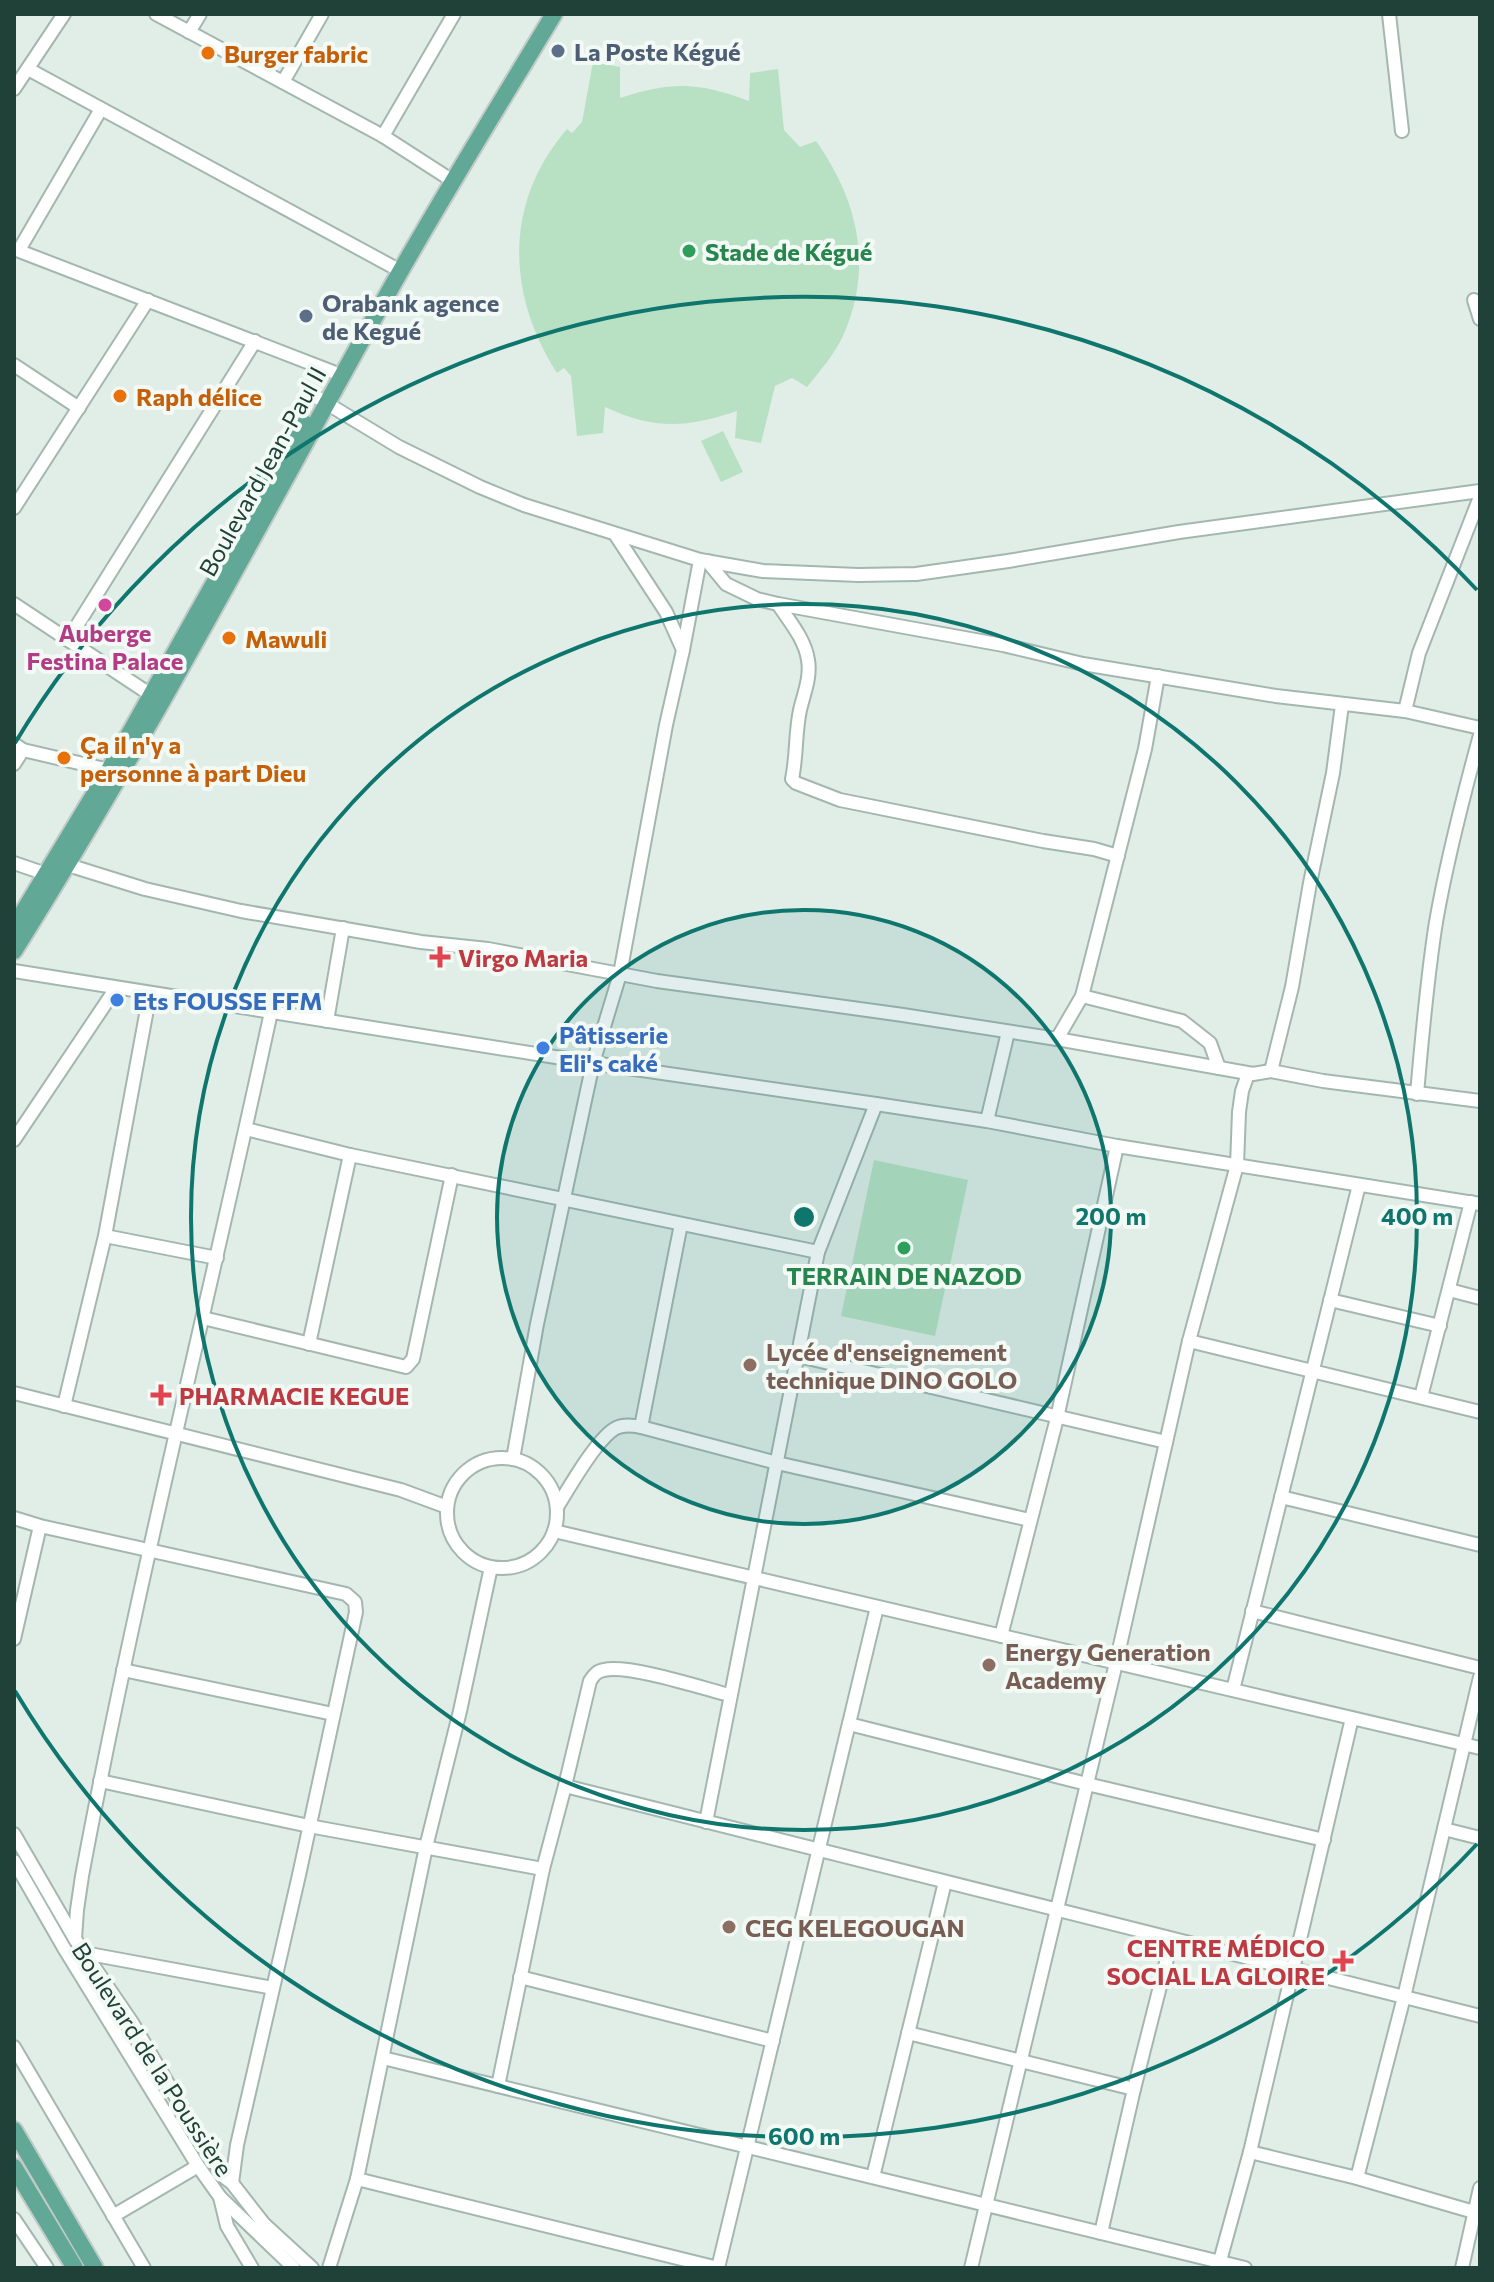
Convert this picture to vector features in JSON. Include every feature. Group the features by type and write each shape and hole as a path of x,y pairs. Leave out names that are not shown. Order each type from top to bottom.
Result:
{"main road":[{"name":"Boulevard Jean-Paul II","path":"14,951 68,865 206,622 323,400 333,372 542,14"},
{"name":"Boulevard Jean-Paul II","path":"14,927 554,14"},
{"path":"14,2130 95,2268"},
{"path":"14,2167 75,2268"}],"street":[{"path":"14,89 64,14"},
{"path":"156,14 383,136 445,176"},
{"path":"189,32 200,14"},
{"path":"283,82 322,14"},
{"path":"383,136 454,14"},
{"path":"1389,14 1402,131"},
{"path":"28,69 395,268"},
{"path":"101,109 16,250 333,372"},
{"path":"14,508 20,487 79,408 148,300"},
{"path":"1474,300 1480,319"},
{"path":"68,640 255,341"},
{"path":"14,365 79,408"},
{"path":"323,400 399,447 524,505 704,560 763,571 916,574 1179,532 1480,491"},
{"path":"1405,711 1419,653 1480,497"},
{"path":"615,534 666,612 683,650"},
{"path":"704,560 726,584 757,599 778,604 1003,645 1083,664 1342,705 1405,711 1480,728"},
{"path":"513,1459 537,1324 593,1063 620,974 666,725 704,560"},
{"path":"14,604 151,695"},
{"path":"778,604 798,635 808,660 809,671 794,754 792,779 796,783 840,800 1118,856"},
{"path":"1057,1039 1082,996 1145,749 1158,676"},
{"path":"1271,1071 1292,987 1333,773 1342,705"},
{"path":"1417,1094 1423,1015 1436,921 1458,814 1480,735"},
{"path":"14,764 18,747 109,770"},
{"path":"14,863 46,874"},
{"path":"68,865 195,901 421,942 488,949 657,981 1057,1039 1250,1074 1271,1071 1480,1101"},
{"path":"327,1021 343,928"},
{"path":"14,971 593,1063 987,1121 1117,1146 1476,1203 1421,1397"},
{"path":"14,1140 116,988"},
{"path":"64,1406 105,1236 150,993"},
{"path":"1082,996 1182,1021 1210,1043 1219,1068"},
{"path":"64,1948 75,1939 77,1910 100,1781 123,1670 271,1012"},
{"path":"987,1121 1008,1032"},
{"path":"971,2268 1116,1663 1189,1341 1237,1165 1242,1091 1250,1074"},
{"path":"706,1822 818,1252 876,1104"},
{"path":"246,1129 350,1155 818,1252"},
{"path":"1001,1636 1057,1418 1117,1146"},
{"path":"309,1344 350,1155"},
{"path":"203,1318 374,1361 409,1366 452,1175"},
{"path":"1233,1690 1359,1185"},
{"path":"641,1427 681,1224"},
{"path":"105,1236 217,1258"},
{"path":"1449,1290 1480,1298"},
{"path":"1330,1300 1440,1326"},
{"path":"1189,1341 1480,1412"},
{"path":"799,1356 1166,1442"},
{"path":"14,1393 401,1490 447,1507"},
{"path":"557,1507 602,1441 614,1428 627,1425 777,1463 1030,1520"},
{"path":"494,1458 513,1459 529,1465 543,1476 552,1490 557,1507 554,1531 547,1545 536,1556 507,1568 491,1567 463,1552 447,1524 451,1490 461,1475 476,1464 494,1458"},
{"path":"1281,1497 1480,1545"},
{"path":"14,1518 346,1594 355,1602 356,1612 237,2145 232,2183"},
{"path":"14,1639 40,1526"},
{"path":"554,1531 1480,1748"},
{"path":"329,2268 357,2179 426,1847 491,1567"},
{"path":"357,2179 718,2268 877,1607"},
{"path":"1252,1611 1480,1668"},
{"path":"498,2086 543,1869 590,1681 597,1672 608,1668 627,1669 729,1695"},
{"path":"123,1670 333,1714"},
{"path":"1357,2178 1404,1997 1480,1677"},
{"path":"1219,2265 1250,2152 1352,1718"},
{"path":"849,1724 1324,1840"},
{"path":"100,1781 309,1826 543,1869"},
{"path":"565,1786 1480,2016"},
{"path":"1444,1829 1480,1838"},
{"name":"Boulevard de la Poussière","path":"14,1834 75,1939 133,2024 224,2177 264,2224 312,2268"},
{"name":"Boulevard de la Poussière","path":"14,1861 198,2166 220,2197 294,2268"},
{"path":"873,2177 945,1882"},
{"path":"1101,2233 1172,1939"},
{"path":"84,1953 273,1988"},
{"path":"520,1977 773,2041"},
{"path":"908,2033 1134,2089"},
{"path":"14,2047 144,2268"},
{"path":"383,2058 1101,2233 1219,2265 1245,2268"},
{"path":"1250,2152 1357,2178 1474,2212"},
{"path":"113,2216 198,2166"},
{"path":"1462,2268 1480,2188"},
{"path":"220,2197 227,2226 252,2268"},
{"path":"14,2219 47,2268"}],"green space":[{"name":"Stade de Kégué","path":"593,62 620,67 620,98 670,86 685,86 715,90 749,101 750,73 778,69 784,130 800,147 816,141 842,187 857,235 858,285 852,310 839,343 807,387 792,378 775,386 761,443 735,438 737,411 702,421 671,424 639,420 605,407 603,433 577,436 571,376 564,368 557,373 540,343 521,280 519,248 523,217 546,157 567,129 572,133 582,122"},
{"path":"723,431 743,472 721,482 701,441"},
{"name":"TERRAIN DE NAZOD","path":"874,1160 968,1180 935,1336 841,1316"}],"place":[{"name":"La Poste Kégué","path":"558,51"},
{"name":"Burger fabric","path":"208,53"},
{"name":"Stade de Kégué","path":"689,251"},
{"name":"Orabank agence de Kegué","path":"306,316"},
{"name":"Raph délice","path":"120,396"},
{"name":"Auberge Festina Palace","path":"105,605"},
{"name":"Mawuli","path":"229,638"},
{"name":"Ça il n'y a personne à part Dieu","path":"64,758"},
{"name":"Virgo Maria","path":"440,957"},
{"name":"Ets FOUSSE FFM","path":"117,1000"},
{"name":"Pâtisserie Eli's caké","path":"543,1048"},
{"name":"TERRAIN DE NAZOD","path":"904,1248"},
{"name":"Lycée d'enseignement technique DINO GOLO","path":"750,1365"},
{"name":"PHARMACIE KEGUE","path":"161,1395"},
{"name":"Energy Generation Academy","path":"989,1665"},
{"name":"CEG KELEGOUGAN","path":"729,1927"},
{"name":"CENTRE MÉDICO SOCIAL LA GLOIRE","path":"1343,1961"}]}
